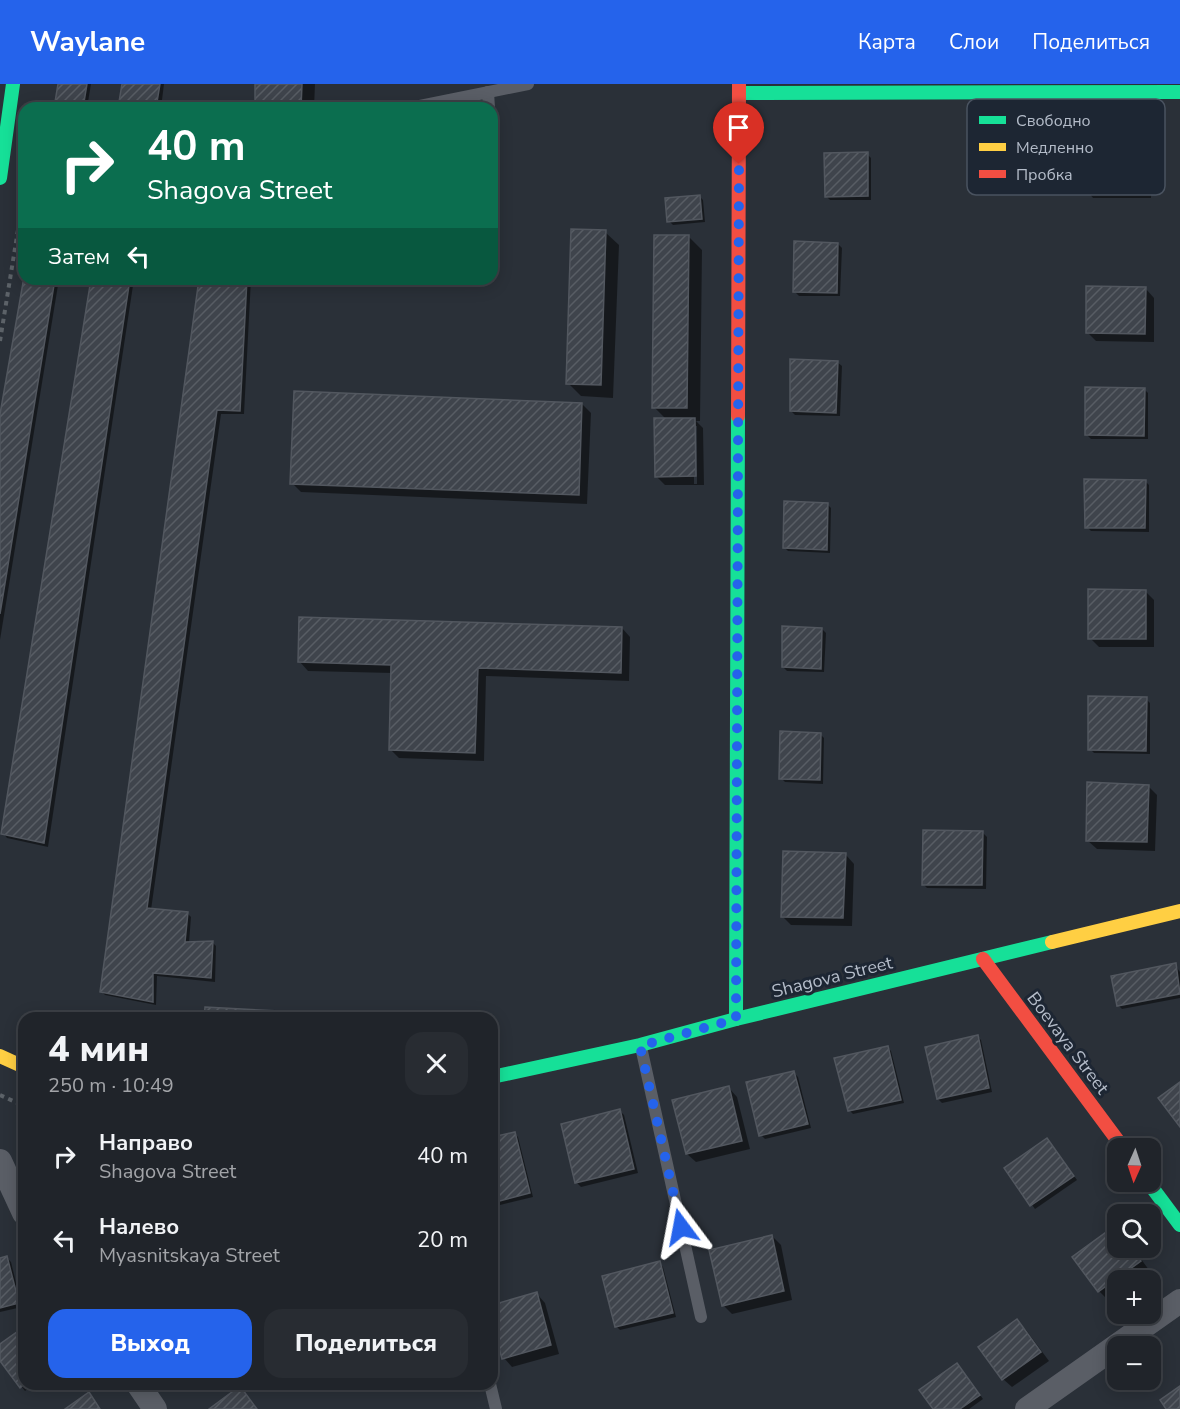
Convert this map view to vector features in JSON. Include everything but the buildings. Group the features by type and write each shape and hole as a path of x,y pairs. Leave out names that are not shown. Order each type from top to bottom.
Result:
{"street":[{"path":"0,178 13,84"},
{"path":"736,1019 739,89 1180,92"},
{"name":"Shagova Street","path":"498,1076 640,1046 736,1019 1180,911"},
{"name":"Boevaya Street","path":"983,958 1116,1138"},
{"path":"0,1056 18,1064"},
{"path":"0,1161 18,1200"},
{"path":"1155,1192 1180,1225"},
{"path":"1028,1409 1180,1301"},
{"path":"142,1390 155,1409"}],"lane":[{"path":"439,102 528,84"},
{"path":"488,92 489,102"},
{"path":"640,1046 701,1317"},
{"path":"491,1390 496,1409"}],"path":[{"path":"0,341 18,232"},
{"path":"0,1095 18,1103"}],"traffic: fast":[{"path":"0,178 13,84"},
{"path":"739,93 1180,92"},
{"path":"736,1019 738,416"},
{"path":"498,1076 640,1045 736,1019 1052,942"},
{"path":"1155,1192 1180,1225"}],"traffic: slow":[{"path":"1052,942 1180,911"},
{"path":"0,1056 18,1064"}],"traffic: jam":[{"path":"738,416 739,84"},
{"path":"983,959 1116,1138"}],"route":[{"path":"681,1227 640,1046 736,1019 739,164"}]}
